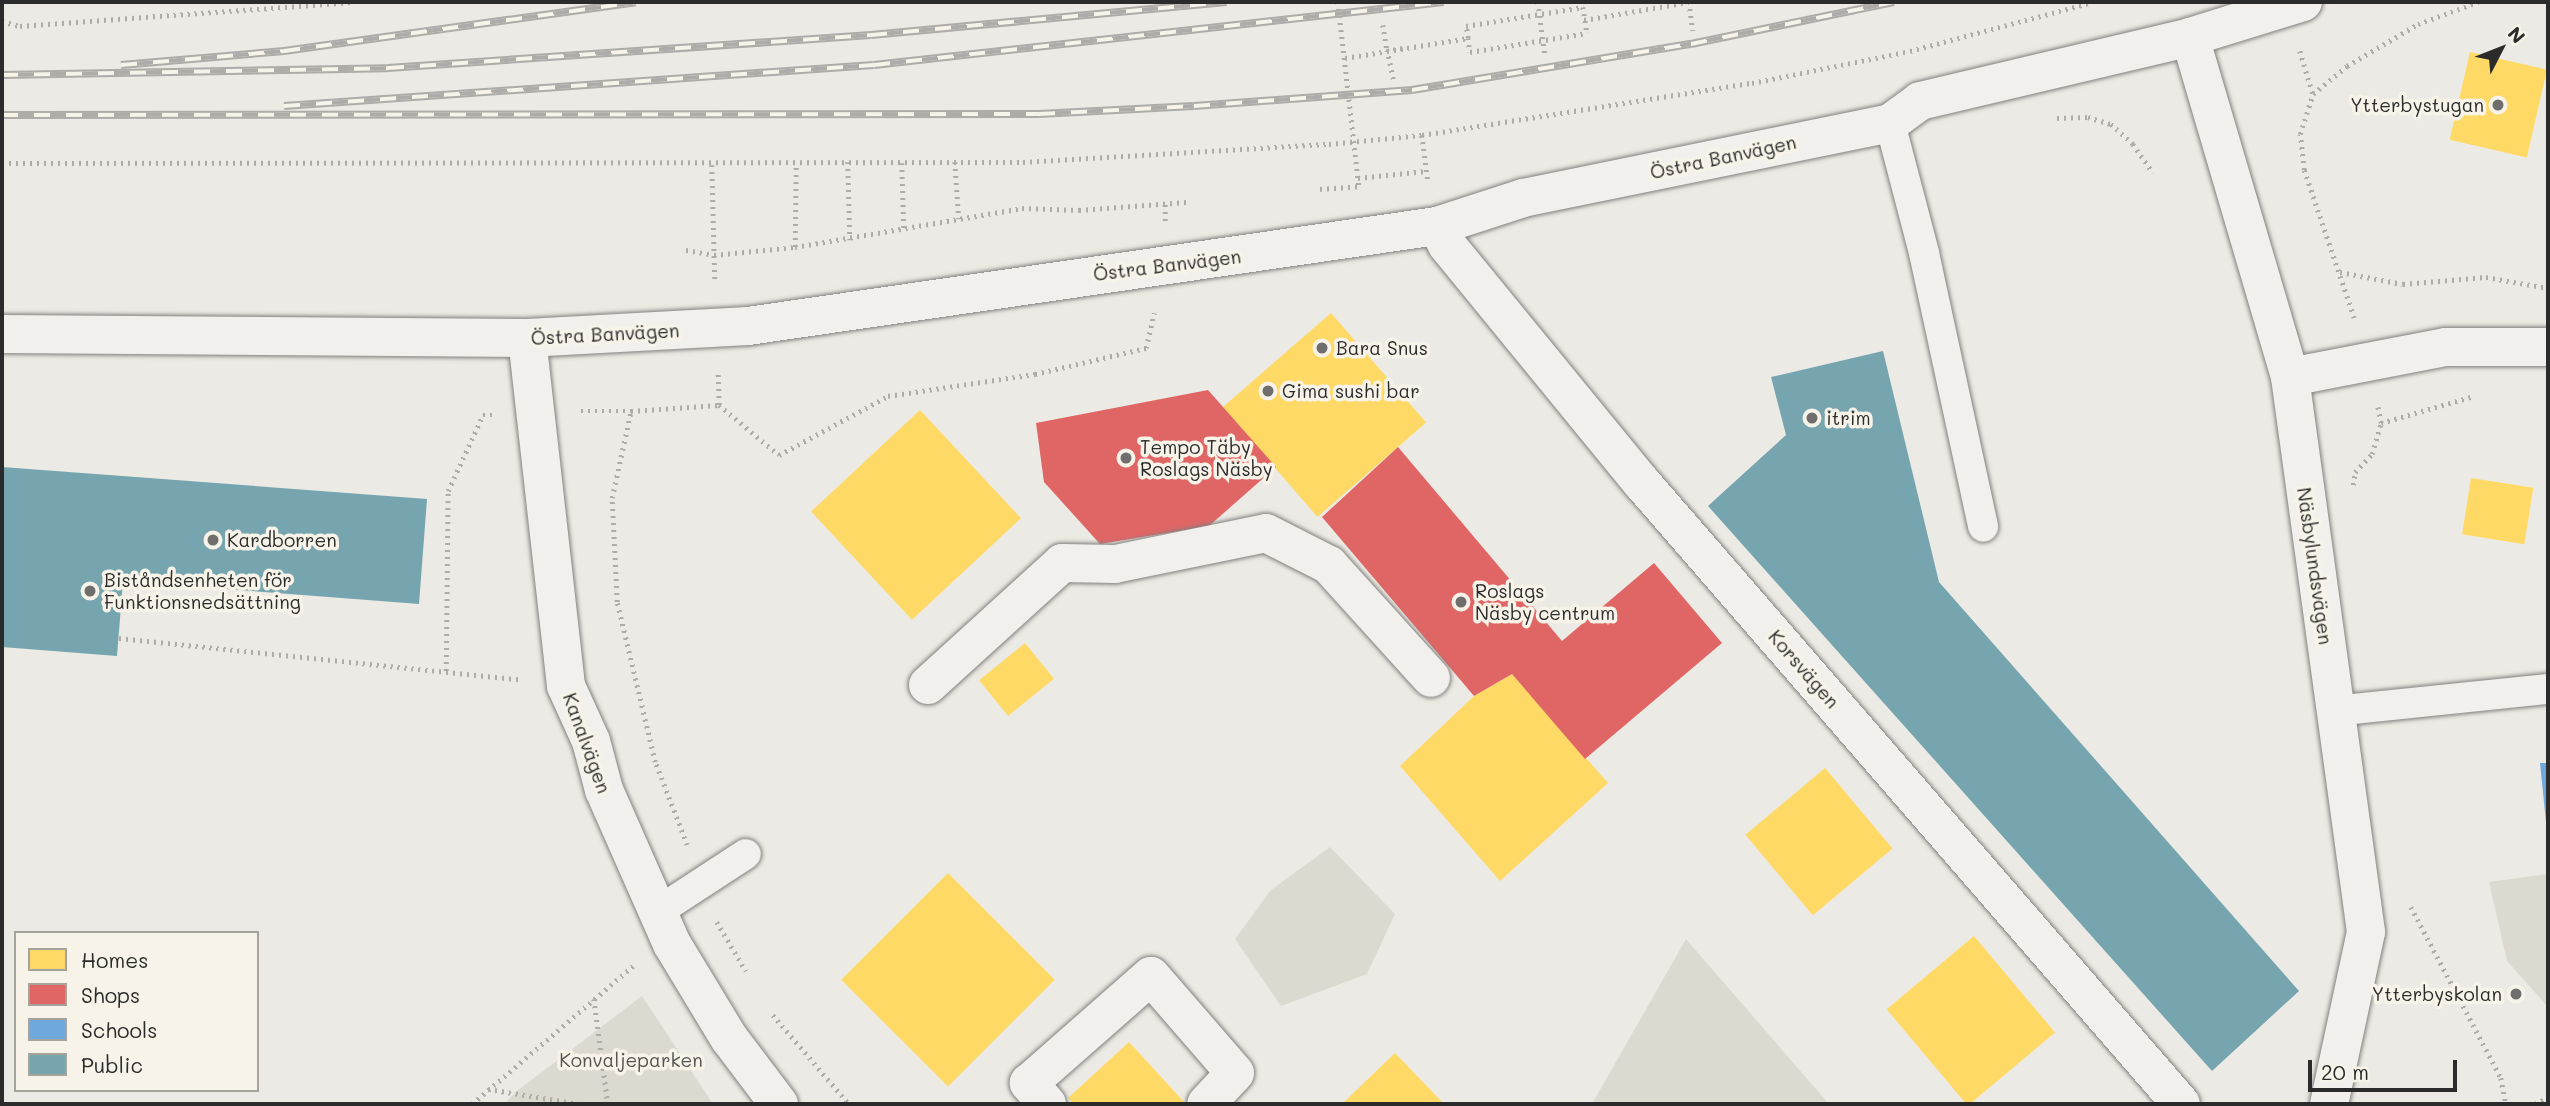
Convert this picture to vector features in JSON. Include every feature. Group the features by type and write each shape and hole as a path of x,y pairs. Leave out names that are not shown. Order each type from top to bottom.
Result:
{"street":[{"name":"Östra Banvägen","path":"2,334 527,338 718,329 1067,278 1164,268 1437,226 1523,198 1890,123 1920,101 2190,37 2303,2"},
{"name":"Näsbylundsvägen","path":"2190,37 2290,377 2366,932 2329,1104"},
{"name":"Korsvägen","path":"1437,226 1447,245 1642,483 2181,1104"},
{"name":"Kanalvägen","path":"527,338 566,686 590,741 604,790 664,928 729,1038 779,1104"},
{"path":"2290,377 2367,360 2446,347 2548,347"},
{"path":"928,685 1062,563 1115,564 1266,533 1329,565 1431,678"},
{"path":"1026,1097 1151,976 1235,1073 1206,1104"}],"lane":[{"path":"1890,123 1924,253 1983,527"},
{"path":"2334,711 2548,689"},
{"path":"664,928 702,883 746,854"}],"path":[{"path":"2,21 32,25 353,2"},
{"path":"1320,189 1359,186 1338,2"},
{"path":"1538,2 1545,55"},
{"path":"1584,20 1689,2 1693,31"},
{"path":"2,163 712,165 1023,162 1422,135 1752,83 1910,51 2093,2"},
{"path":"2351,493 2355,471 2372,454 2381,423 2367,360 2304,170 2300,134 2313,94 2347,66 2418,24 2478,2"},
{"path":"1583,7 1587,33 1470,52 1468,38 1466,26 1583,7"},
{"path":"1383,24 1393,79"},
{"path":"1345,58 1468,38"},
{"path":"848,162 850,240"},
{"path":"955,162 959,219"},
{"path":"795,247 796,163"},
{"path":"902,163 904,229"},
{"path":"712,165 719,405"},
{"path":"1358,178 1426,171"},
{"path":"686,250 713,255 795,247 850,240 1022,208 1079,210 1187,202"},
{"path":"446,671 448,491 483,415 534,411 631,411 719,405 779,455 888,396 1035,374 1146,348 1164,268 1165,204"},
{"path":"2340,272 2403,284 2486,277 2548,288"},
{"path":"2381,423 2464,397 2488,395"},
{"path":"631,411 612,498 617,602 655,762 717,921 749,976"},
{"path":"119,638 446,671 566,686"},
{"path":"2404,894 2501,1078 2506,1104"},
{"path":"472,1104 487,1088 631,967 664,928 717,921"},
{"path":"594,999 608,1104"},
{"path":"768,1009 849,1104"},
{"path":"487,1088 580,1104"},
{"path":"2536,1104 2548,1097"}],"green space":[{"path":"1330,847 1395,914 1367,974 1281,1006 1235,939 1271,890"},
{"path":"2548,874 2548,1007 2507,961 2489,882"},
{"path":"1686,939 1829,1104 1592,1104"},
{"name":"Konvaljeparken","path":"642,996 713,1104 504,1104 517,1091"}],"building: Homes":[{"name":"Ytterbystugan","path":"2470,52 2547,70 2527,157 2450,140"},
{"path":"1331,313 1426,422 1317,517 1222,407"},
{"path":"920,410 1021,518 912,620 811,512"},
{"path":"2471,478 2533,488 2524,544 2462,534"},
{"path":"1025,643 1054,679 1008,716 979,680"},
{"path":"1512,674 1608,783 1500,881 1400,766 1474,696"},
{"path":"1825,768 1892,848 1813,915 1745,835"},
{"path":"948,873 1055,980 948,1087 841,980"},
{"path":"1974,936 2055,1033 1970,1104 1966,1104 1887,1009"},
{"path":"1129,1042 1186,1104 1074,1104 1068,1098"},
{"path":"1395,1053 1444,1104 1342,1104"}],"building: Shops":[{"path":"1208,390 1276,467 1209,526 1100,544 1044,482 1036,423"},
{"name":"Roslags Näsby centrum","path":"1398,447 1562,641 1654,563 1722,643 1585,759 1512,674 1474,696 1322,517"}],"building: Schools":[{"path":"2540,763 2548,763 2546,822"}],"building: Public":[{"path":"1883,351 1939,582 2299,991 2212,1071 1708,506 1786,435 1771,377"},
{"name":"Kardborren","path":"2,467 427,499 419,604 123,581 117,656 2,647"}],"railway":[{"path":"121,65 284,51 636,2"},
{"path":"2,75 388,68 871,35 1226,2"},
{"path":"284,106 874,65 1444,2"},
{"path":"2,115 1039,114 1194,106 1412,90 1691,44 1894,2"}],"place":[{"name":"Ytterbystugan","path":"2498,105"},
{"name":"Bara Snus","path":"1322,348"},
{"name":"Gima sushi bar","path":"1268,391"},
{"name":"itrim","path":"1812,418"},
{"name":"Tempo Täby Roslags Näsby","path":"1126,458"},
{"name":"Kardborren","path":"213,540"},
{"name":"Biståndsenheten för Funktionsnedsättning","path":"90,591"},
{"name":"Roslags Näsby centrum","path":"1461,602"},
{"name":"Ytterbyskolan","path":"2516,994"}]}
